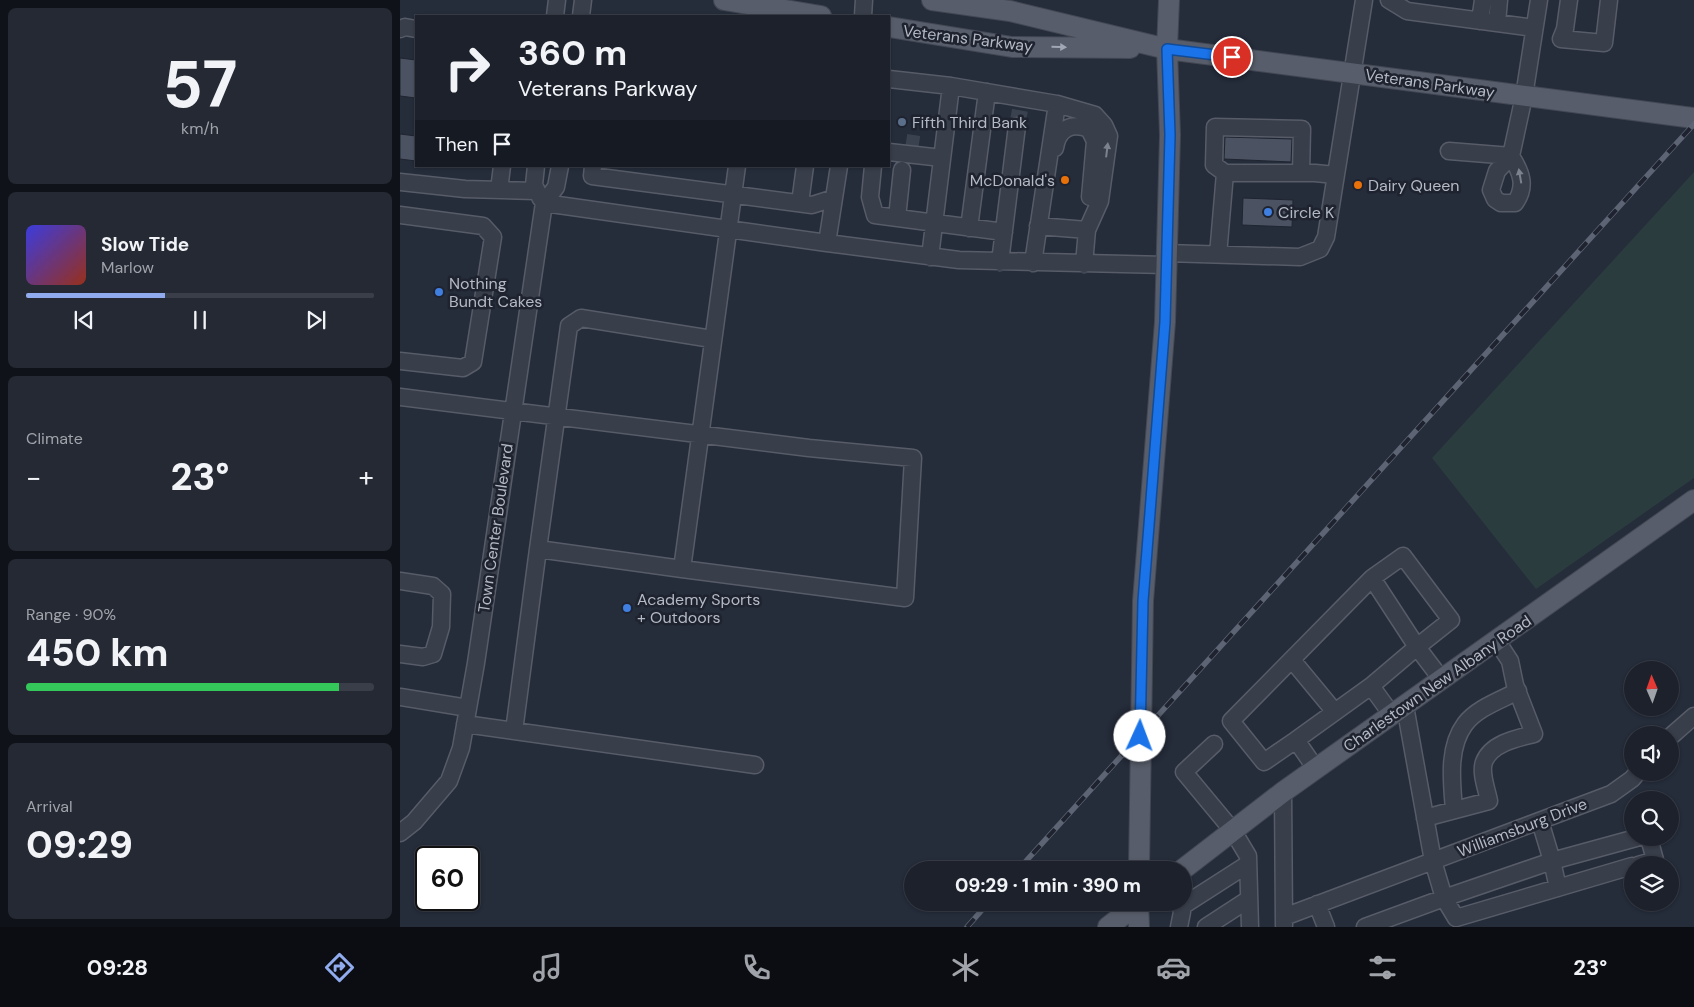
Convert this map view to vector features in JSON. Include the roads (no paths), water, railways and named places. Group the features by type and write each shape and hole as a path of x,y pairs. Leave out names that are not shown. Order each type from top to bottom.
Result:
{"main road":[{"path":"724,0 815,15"},
{"name":"Veterans Parkway","path":"932,0 1010,11 1167,49"},
{"path":"1139,861 1143,601 1165,322 1170,135 1167,49 1169,0"},
{"name":"Veterans Parkway","path":"890,28 1012,47 1167,49 1694,118"},
{"name":"Charlestown New Albany Road","path":"1192,862 1283,792 1694,500"},
{"path":"1108,927 1129,911"},
{"path":"1139,911 1139,927"}],"street":[{"path":"555,15 557,0"},
{"path":"581,15 583,0"},
{"path":"863,15 864,0"},
{"path":"400,182 465,189 499,190 728,229 930,257 1000,262 1084,264 1218,255 1300,257 1314,253 1324,244 1326,237 1364,0"},
{"path":"1389,0 1406,11 1427,7 1488,22 1534,28"},
{"path":"1483,0 1488,22"},
{"path":"1488,22 1499,0"},
{"path":"1449,151 1512,156 1524,96 1539,0"},
{"path":"1561,37 1558,30 1562,0"},
{"path":"1561,37 1565,30 1569,0"},
{"path":"1561,37 1604,43 1610,0"},
{"path":"400,29 405,27 415,29"},
{"path":"890,79 987,92 1020,104 1057,104 1095,115 1104,125 1109,136 1100,201 1089,223"},
{"path":"930,257 934,223 937,158 951,86"},
{"path":"969,228 987,92"},
{"path":"1033,263 1057,104"},
{"path":"1039,219 1047,206 1056,143 1061,132 1069,126 1079,125 1089,128 1096,140 1084,264"},
{"path":"1000,262 1017,126"},
{"path":"1300,173 1302,129 1215,127 1214,165 1225,172 1300,173 1335,176"},
{"path":"890,149 895,144 912,143 937,158"},
{"path":"890,150 937,158"},
{"path":"499,190 502,167"},
{"name":"Town Center Boulevard","path":"400,833 414,822 449,781 461,748 512,412 539,197 536,167"},
{"name":"Town Center Boulevard","path":"539,197 556,187 560,167"},
{"path":"593,167 592,176 733,195 812,204 834,198"},
{"path":"682,569 737,167"},
{"path":"800,203 805,167"},
{"path":"827,243 839,167"},
{"path":"873,167 870,197 875,215 1004,232"},
{"path":"897,218 902,170"},
{"path":"1218,255 1225,172"},
{"path":"400,214 483,226 493,237 473,362 463,368 400,361"},
{"path":"1039,219 1089,223"},
{"path":"514,731 569,326 580,318 712,339"},
{"path":"400,397 699,435 913,458 905,598 538,548"},
{"path":"1403,556 1451,620 1417,647 1370,686 1264,762 1231,721 1372,578 1403,556"},
{"path":"1372,578 1417,647 1442,680"},
{"path":"400,581 433,586 442,594 442,611 441,627 433,654 423,657 400,654"},
{"path":"1425,818 1489,801 1483,763 1491,753 1509,740 1534,734 1518,691 1510,661 1497,641"},
{"path":"1292,660 1335,712"},
{"path":"1370,686 1398,711 1425,818 1433,861 1444,898 1456,918 1624,868"},
{"path":"1454,810 1454,752 1465,723 1482,709 1518,691"},
{"path":"400,697 468,708"},
{"path":"1679,729 1694,716"},
{"path":"465,724 755,764"},
{"path":"1296,740 1316,769"},
{"path":"1214,744 1184,772 1233,831 1248,856 1250,927"},
{"name":"Williamsburg Drive","path":"1284,922 1317,904 1611,794 1629,781"},
{"path":"1283,792 1284,922"},
{"path":"1540,821 1558,888"},
{"path":"1366,927 1552,861 1624,841"},
{"path":"1192,898 1248,864"},
{"path":"1206,927 1249,900"},
{"path":"1317,904 1326,927"},
{"path":"1179,927 1180,911"}],"tunnel":[{"path":"1017,126 1020,110"},
{"path":"906,142 919,144"}],"railway":[{"path":"1026,861 1694,124"},
{"path":"967,927 981,911"}],"place":[{"name":"Fifth Third Bank","path":"902,122"},
{"name":"McDonald's","path":"1065,180"},
{"name":"Dairy Queen","path":"1358,185"},
{"name":"Circle K","path":"1268,212"},
{"name":"Nothing Bundt Cakes","path":"439,292"},
{"name":"Academy Sports + Outdoors","path":"627,608"}]}
